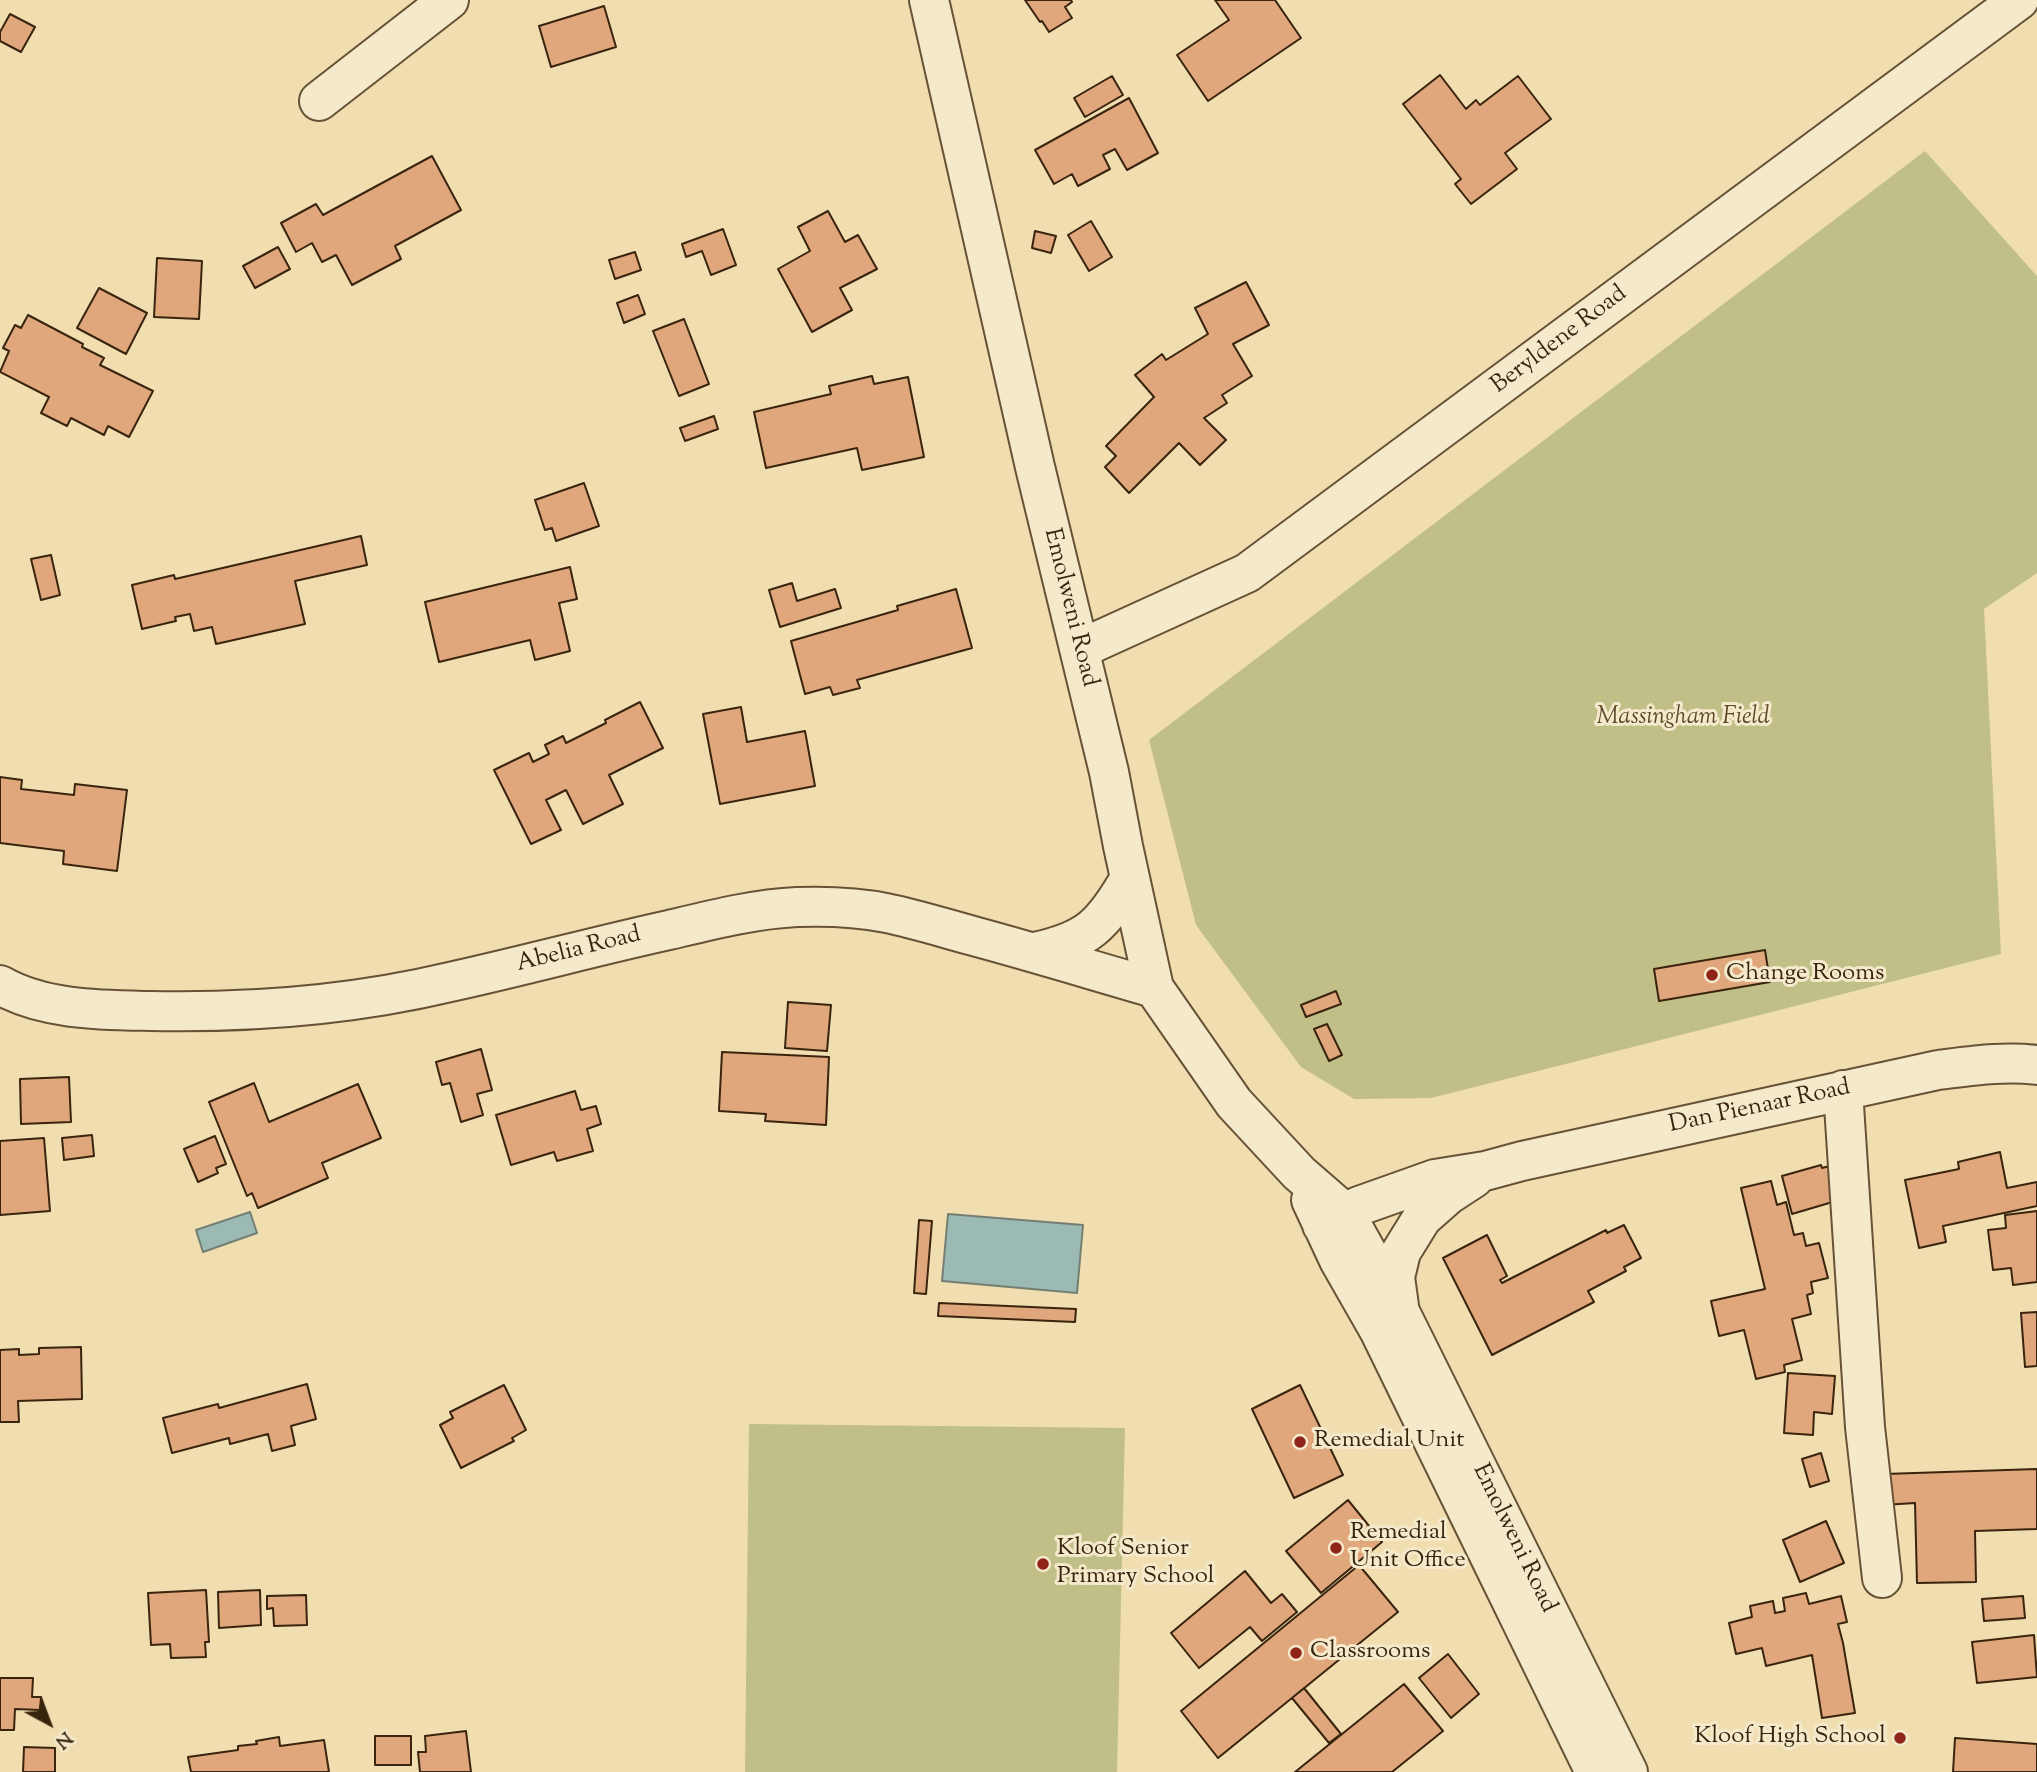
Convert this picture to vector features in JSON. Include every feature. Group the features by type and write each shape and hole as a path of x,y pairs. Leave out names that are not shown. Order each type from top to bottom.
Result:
{"street":[{"path":"319,101 449,0"},
{"name":"Emolweni Road","path":"929,0 1050,532 1109,772 1154,988 1234,1103 1299,1173 1399,1310 1628,1772"},
{"name":"Beryldene Road","path":"1080,649 1247,573 2019,0"},
{"path":"1034,952 1081,938 1115,905 1130,878"},
{"name":"Abelia Road","path":"0,985 39,1002 118,1010 246,1010 349,1000 447,983 688,925 750,913 794,907 834,907 884,912 1034,952 1154,988"},
{"name":"Dan Pienaar Road","path":"1333,1219 1359,1206 1435,1179 1485,1171 1938,1070 1984,1064 2037,1065"},
{"path":"1843,1090 1865,1427 1882,1578"},
{"name":"Dan Pienaar Road","path":"1399,1310 1395,1277 1401,1252 1422,1217 1448,1195 1485,1171"},
{"name":"Emolweni Road","path":"1333,1219 1339,1260 1379,1330 1595,1772"}],"green space":[{"name":"Massingham Field","path":"1925,151 2037,276 2037,573 1984,609 2001,954 1431,1098 1354,1099 1301,1067 1196,925 1149,740"},
{"path":"749,1424 1125,1428 1117,1772 745,1772"}],"water":[{"path":"250,1212 257,1233 203,1252 196,1230"},
{"path":"948,1214 1083,1225 1077,1293 942,1281"}],"building":[{"path":"1025,0 1071,0 1065,7 1072,18 1049,32"},
{"path":"1215,0 1275,0 1301,38 1208,101 1177,55 1229,20"},
{"path":"604,6 616,47 551,67 539,26"},
{"path":"10,14 35,27 21,52 0,41 0,32"},
{"path":"1440,75 1466,109 1476,100 1480,105 1518,76 1551,119 1505,153 1517,169 1471,204 1455,184 1461,179 1403,104"},
{"path":"1112,76 1123,95 1085,117 1074,98"},
{"path":"1129,98 1158,153 1127,170 1115,149 1103,155 1110,169 1078,186 1072,174 1054,184 1035,150"},
{"path":"432,156 461,210 395,246 401,259 352,285 336,255 322,262 312,243 296,252 281,223 316,204 323,215"},
{"path":"828,211 845,242 858,235 877,269 840,288 852,310 812,332 778,269 810,251 798,227"},
{"path":"1091,221 1112,257 1089,271 1068,235"},
{"path":"723,229 736,265 711,275 702,251 686,257 682,244"},
{"path":"1035,231 1056,236 1051,253 1032,248"},
{"path":"278,247 290,269 255,288 243,266"},
{"path":"635,252 641,270 615,279 609,260"},
{"path":"157,258 202,261 199,319 154,317"},
{"path":"1246,282 1269,325 1233,344 1252,376 1222,395 1227,403 1204,418 1226,440 1200,465 1179,443 1129,493 1105,467 1116,456 1106,446 1154,397 1135,375 1162,354 1166,360 1208,334 1195,308"},
{"path":"99,288 147,313 126,354 77,328"},
{"path":"638,295 645,314 624,323 617,303"},
{"path":"28,315 104,358 100,365 153,391 129,437 108,426 104,435 71,418 67,426 41,413 49,397 0,372 9,351 3,348 15,325 21,328"},
{"path":"684,319 709,384 679,396 653,331"},
{"path":"872,376 874,384 908,377 924,457 862,470 857,448 766,468 754,412 831,394 829,386"},
{"path":"714,416 718,429 685,441 680,428"},
{"path":"584,483 599,526 556,541 552,528 545,530 535,500"},
{"path":"361,536 367,565 295,581 305,624 216,644 212,627 194,631 190,614 175,617 176,621 142,629 132,585 174,575 175,579"},
{"path":"51,555 60,595 41,600 31,559"},
{"path":"570,567 577,599 559,603 570,651 535,660 530,640 439,662 425,602"},
{"path":"792,583 797,601 835,589 841,608 780,627 769,590"},
{"path":"956,589 972,648 857,680 860,688 833,695 830,687 805,694 791,641 898,610 897,606"},
{"path":"640,702 663,748 609,775 623,804 583,824 566,790 546,800 561,830 531,844 494,770 529,753 533,762 549,754 545,745 563,736 566,743"},
{"path":"741,707 747,742 805,731 815,786 720,804 703,714"},
{"path":"0,777 22,780 21,789 74,795 75,784 127,790 117,871 63,864 64,851 0,843"},
{"name":"Change Rooms","path":"1765,950 1770,982 1659,1001 1654,969"},
{"path":"1336,991 1341,1004 1306,1017 1301,1005"},
{"path":"788,1002 831,1005 827,1051 785,1048"},
{"path":"1327,1024 1342,1055 1329,1061 1314,1029"},
{"path":"481,1049 492,1090 477,1094 483,1115 461,1122 450,1083 442,1085 436,1062"},
{"path":"722,1052 829,1057 826,1125 765,1121 766,1114 719,1111"},
{"path":"69,1077 71,1122 21,1124 20,1079"},
{"path":"254,1083 269,1122 358,1084 381,1138 322,1163 328,1178 258,1208 252,1193 247,1196 209,1102"},
{"path":"575,1091 581,1110 596,1106 601,1124 587,1129 593,1151 557,1161 554,1152 511,1165 496,1115"},
{"path":"92,1135 94,1156 64,1160 62,1138"},
{"path":"215,1136 226,1164 216,1168 218,1173 198,1182 184,1149"},
{"path":"44,1138 50,1211 0,1215 0,1141"},
{"path":"2000,1152 2007,1188 2037,1182 2037,1206 1943,1226 1946,1242 1919,1248 1905,1180 1959,1169 1958,1162"},
{"path":"1837,1164 1846,1198 1792,1214 1782,1176 1821,1165 1822,1168"},
{"path":"1771,1181 1777,1205 1786,1202 1794,1235 1803,1233 1806,1246 1819,1243 1828,1278 1811,1282 1813,1293 1807,1295 1811,1314 1792,1319 1802,1360 1784,1365 1785,1372 1756,1379 1744,1330 1719,1336 1711,1301 1765,1289 1741,1188"},
{"path":"2037,1211 2037,1282 2013,1285 2011,1268 1993,1270 1988,1230 2006,1228 2005,1215"},
{"path":"919,1220 932,1221 926,1294 914,1293"},
{"path":"1624,1225 1641,1258 1624,1267 1626,1271 1588,1291 1594,1302 1492,1355 1443,1258 1487,1235 1507,1276 1500,1280 1502,1283 1606,1230 1607,1233"},
{"path":"939,1303 1076,1309 1075,1322 938,1316"},
{"path":"2037,1312 2037,1366 2025,1367 2021,1313"},
{"path":"81,1347 82,1399 18,1401 19,1422 0,1422 0,1350 19,1349 19,1355 39,1354 39,1348"},
{"path":"1788,1373 1835,1376 1832,1414 1814,1412 1813,1435 1784,1433"},
{"path":"307,1384 316,1419 291,1426 295,1445 272,1451 268,1434 230,1444 229,1438 172,1453 163,1418 218,1404 219,1408"},
{"path":"504,1385 526,1430 512,1438 514,1441 461,1468 440,1425 453,1418 450,1412"},
{"path":"1300,1385 1343,1475 1294,1498 1252,1409"},
{"path":"1821,1453 1829,1481 1810,1487 1802,1459"},
{"path":"2037,1469 2037,1529 1975,1531 1976,1582 1917,1583 1915,1503 1884,1505 1884,1474"},
{"path":"1348,1500 1382,1542 1321,1593 1286,1551"},
{"path":"1826,1521 1844,1563 1800,1582 1783,1540"},
{"path":"1359,1565 1398,1612 1218,1758 1181,1711"},
{"path":"1245,1571 1271,1603 1282,1594 1297,1612 1262,1641 1250,1627 1199,1668 1171,1633"},
{"path":"206,1590 209,1642 205,1642 206,1657 171,1658 170,1644 151,1645 148,1593"},
{"path":"260,1590 261,1625 219,1628 218,1592"},
{"path":"1806,1593 1809,1604 1841,1596 1847,1622 1838,1624 1855,1713 1822,1718 1812,1655 1766,1666 1762,1648 1736,1654 1729,1623 1752,1617 1750,1606 1773,1601 1775,1613 1785,1611 1783,1598"},
{"path":"306,1595 307,1625 274,1626 273,1608 267,1609 267,1596"},
{"path":"2023,1596 2025,1618 1984,1621 1982,1599"},
{"path":"2034,1635 2037,1677 1977,1683 1972,1642"},
{"path":"1448,1654 1479,1694 1451,1718 1419,1678"},
{"path":"0,1678 33,1678 32,1697 41,1697 40,1710 15,1709 14,1730 0,1730"},
{"path":"1404,1684 1443,1731 1392,1772 1295,1772"},
{"path":"1304,1688 1341,1734 1329,1743 1292,1698"},
{"path":"466,1731 471,1772 420,1772 418,1752 426,1752 425,1736"},
{"path":"375,1736 411,1736 411,1765 375,1765"},
{"path":"279,1737 280,1746 324,1740 329,1772 191,1772 188,1757 238,1750 238,1746 257,1744 256,1741"},
{"path":"1955,1738 2037,1744 2037,1772 1953,1772"},
{"path":"24,1747 55,1748 55,1772 23,1772"}],"place":[{"name":"Change Rooms","path":"1712,975"},
{"name":"Remedial Unit","path":"1300,1442"},
{"name":"Remedial Unit Office","path":"1336,1548"},
{"name":"Kloof Senior Primary School","path":"1043,1564"},
{"name":"Classrooms","path":"1296,1653"},
{"name":"Kloof High School","path":"1900,1738"}]}
